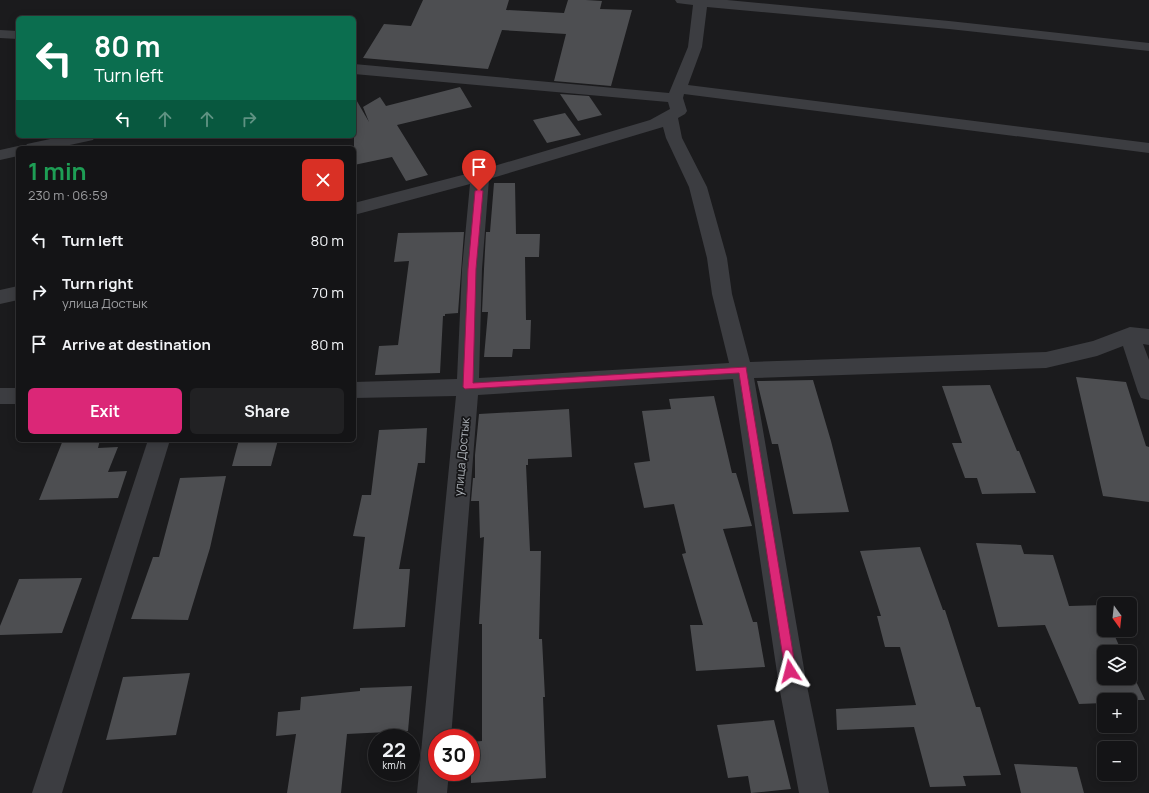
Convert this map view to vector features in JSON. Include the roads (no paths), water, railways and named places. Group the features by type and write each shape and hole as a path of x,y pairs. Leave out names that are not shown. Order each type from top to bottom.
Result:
{"street":[{"path":"682,0 949,25 1149,47"},
{"path":"356,208 480,176 656,124 674,101 695,48 701,1"},
{"path":"0,34 16,36"},
{"path":"356,69 1149,148"},
{"path":"356,76 376,72"},
{"path":"674,101 674,138 698,187 717,258 722,294 742,370 792,686 814,793"},
{"path":"42,146 78,138"},
{"path":"0,155 16,151"},
{"name":"улица Достык","path":"438,729 468,387 472,269 480,176"},
{"path":"0,298 16,294"},
{"path":"356,390 468,387 742,370 1046,360 1140,336 1149,392"},
{"path":"0,396 16,396"},
{"path":"47,793 158,442"},
{"name":"улица Достык","path":"432,793 433,781"}]}
